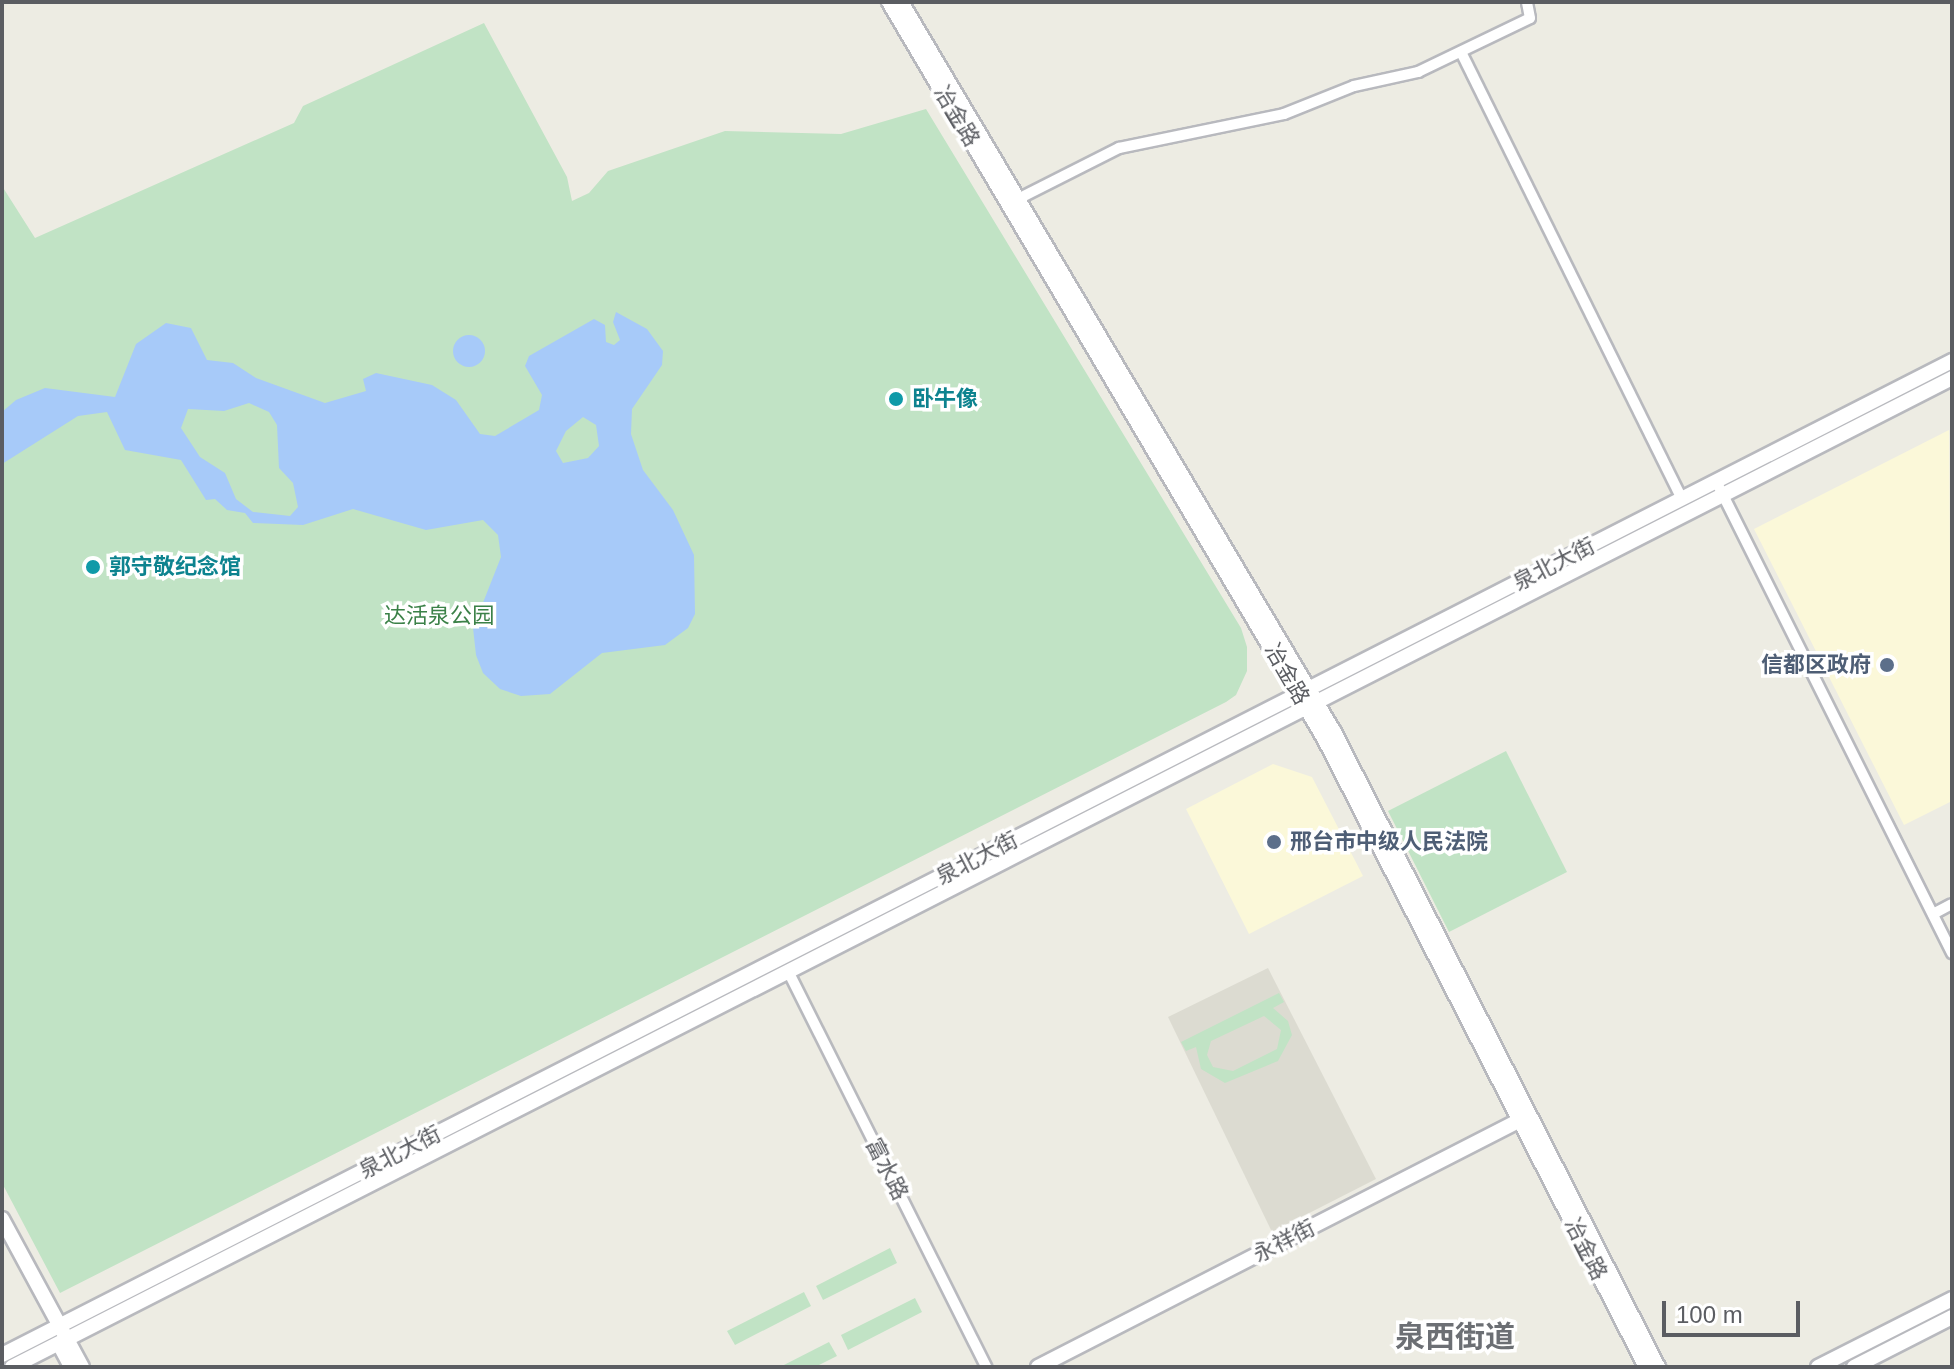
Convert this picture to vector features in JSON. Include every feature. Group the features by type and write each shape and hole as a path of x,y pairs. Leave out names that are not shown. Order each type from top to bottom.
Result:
{"main road":[{"name":"冶金路","path":"889,2 1307,698"},
{"name":"冶金路","path":"901,2 1307,698 1658,1367"},
{"name":"泉北大街","path":"12,1367 60,1334 1719,488 1952,361"},
{"name":"泉北大街","path":"2,1355 60,1334 788,971 1682,499 1719,488 1952,378"},
{"name":"冶金路","path":"1525,1118 1646,1367"},
{"name":"永祥街","path":"1038,1367 1525,1118"},
{"path":"2,1219 60,1334 82,1367"},
{"path":"1818,1367 1952,1299"},
{"path":"1854,1367 1952,1317"},
{"path":"60,1334 71,1367"}],"street":[{"path":"1018,199 1119,148 1284,114 1354,86 1418,72 1530,18 1527,2"},
{"path":"1461,52 1682,499"},
{"path":"1719,488 1952,953"},
{"path":"1933,914 1952,904"},
{"name":"富水路","path":"788,971 986,1367"}],"shaded area":[{"name":"信都区政府","path":"1949,430 1952,801 1904,825 1754,529"},
{"name":"邢台市中级人民法院","path":"1273,764 1312,777 1363,876 1249,934 1186,809"},
{"path":"1268,968 1376,1179 1272,1232 1168,1017"}],"green space":[{"name":"达活泉公园","path":"484,23 567,177 572,201 589,193 608,171 725,131 841,134 926,109 1241,628 1247,647 1247,671 1236,695 1226,702 60,1293 2,1183 2,186 35,238 294,123 303,106"},
{"path":"1506,751 1567,872 1449,932 1388,811"},
{"path":"1279,993 1284,1002 1273,1008 1288,1021 1292,1035 1278,1061 1225,1083 1201,1069 1196,1047 1186,1051 1181,1042","holes":["1264,1016 1281,1030 1277,1049 1233,1071 1213,1067 1207,1055 1211,1041"]},
{"path":"890,1248 897,1263 823,1300 816,1286"},
{"path":"804,1292 811,1306 735,1345 727,1331"},
{"path":"915,1298 922,1312 848,1350 841,1335"},
{"path":"829,1342 837,1356 815,1367 780,1367"}],"water":[{"path":"616,312 647,329 663,351 662,365 632,409 631,434 643,470 673,510 694,555 695,614 688,628 665,645 602,653 550,694 521,696 500,689 483,673 476,655 473,628 501,557 498,535 483,520 426,530 353,509 303,525 253,523 245,513 227,510 215,499 206,500 181,460 125,450 107,412 78,416 2,464 2,412 16,400 45,388 115,397 136,344 166,323 191,328 207,360 233,363 256,378 325,403 366,391 363,379 376,373 432,385 456,400 480,434 495,436 539,410 542,395 525,366 529,356 594,319 605,325 606,342 614,345 620,340 613,322","holes":["249,403 269,412 277,425 279,468 293,483 298,507 290,516 253,512 236,499 225,473 200,457 181,428 188,409 224,411","583,417 596,425 599,446 588,458 563,463 556,451 566,431"]},
{"path":"469,335 481,339 485,351 481,363 469,367 457,363 453,351 457,339"}],"place":[{"name":"卧牛像","path":"896,399"},
{"name":"郭守敬纪念馆","path":"93,567"},
{"name":"信都区政府","path":"1887,665"},
{"name":"邢台市中级人民法院","path":"1274,842"}],"district":[{"name":"泉西街道","path":"1455,1337"}]}
